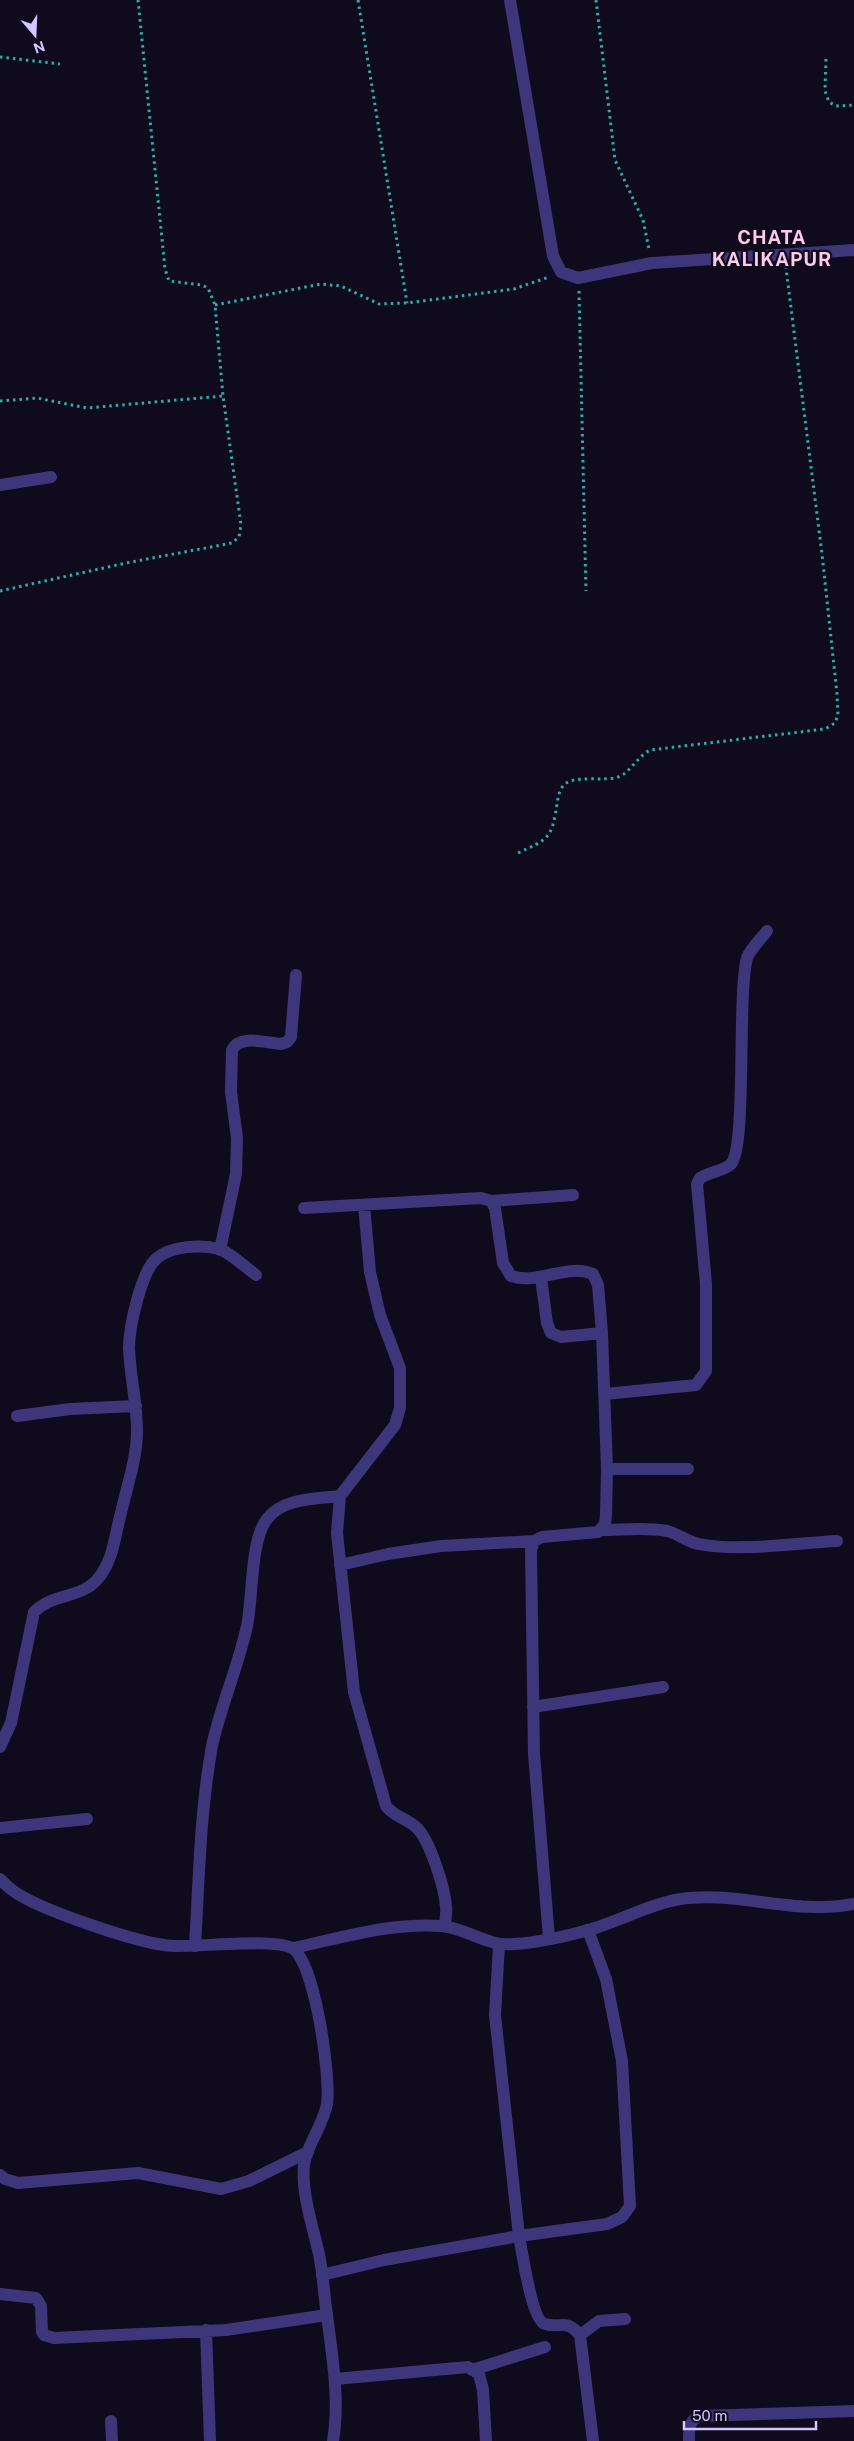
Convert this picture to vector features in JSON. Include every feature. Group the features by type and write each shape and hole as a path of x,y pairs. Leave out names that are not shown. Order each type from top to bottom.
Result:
{"street":[{"path":"510,0 553,256 561,272 578,278 652,263 854,250"},
{"path":"0,485 51,477"},
{"path":"605,1394 696,1385 706,1371 706,1284 698,1184 700,1178 707,1173 725,1168 734,1159 738,1131 743,982 748,956 767,931"},
{"path":"220,1250 236,1174 237,1138 231,1092 232,1050 242,1040 281,1044 287,1042 291,1037 296,975"},
{"path":"304,1208 481,1198 491,1201 573,1195"},
{"path":"491,1201 495,1208 503,1263 511,1276 524,1280 582,1270 593,1274 598,1285 605,1394 607,1469 606,1515 602,1530"},
{"path":"364,1205 370,1272 380,1315 400,1368 400,1408 395,1425 340,1496 337,1533 354,1692 386,1806 392,1813 415,1826 427,1843 444,1891 446,1908 445,1926"},
{"path":"0,1747 11,1723 34,1612 42,1605 88,1589 100,1576 110,1557 135,1455 137,1432 136,1406 129,1347 135,1314 145,1277 155,1259 167,1251 197,1247 220,1250 256,1275"},
{"path":"541,1278 547,1323 551,1333 561,1337 602,1333"},
{"path":"17,1416 70,1409 136,1406"},
{"path":"607,1469 688,1469"},
{"path":"195,1946 205,1791 221,1706 247,1625 258,1536 266,1520 279,1508 298,1501 340,1496"},
{"path":"340,1565 388,1554 441,1546 534,1541 551,1535 598,1532 602,1530 665,1531 677,1534 698,1544 710,1545 738,1546 837,1541"},
{"path":"534,1541 531,1550 534,1754 549,1938"},
{"path":"533,1707 663,1687"},
{"path":"0,1828 87,1819"},
{"path":"0,1879 13,1891 61,1914 144,1942 172,1946 273,1944 292,1948 404,1927 445,1926 499,1944 514,1944 588,1930 661,1904 688,1898 723,1899 806,1907 838,1908 854,1904"},
{"path":"322,2275 384,2260 519,2236 607,2224 622,2217 630,2206 622,2062 606,1979 588,1930"},
{"path":"499,1944 495,2015 519,2236 534,2308 539,2320 545,2324 565,2323 574,2327 580,2335 593,2441"},
{"path":"292,1948 304,1962 310,1980 325,2052 328,2078 327,2104 321,2126 308,2152 304,2180 322,2275 335,2379 336,2424 332,2441"},
{"path":"0,2175 5,2179 18,2183 138,2173 221,2188 249,2181 308,2152"},
{"path":"0,2294 36,2298 41,2306 42,2332 48,2338 226,2330 327,2315"},
{"path":"580,2335 599,2321 624,2318"},
{"path":"206,2330 210,2441"},
{"path":"472,2370 545,2347"},
{"path":"335,2379 468,2367 479,2374 483,2390 486,2441"},
{"path":"689,2441 689,2428 692,2420 699,2416 854,2411"},
{"path":"111,2421 112,2441"}],"path":[{"path":"0,591 126,563 232,543 239,536 241,525 223,396 215,305 208,288 202,285 169,281 165,269 138,0"},
{"path":"358,0 408,303"},
{"path":"596,0 615,160 643,220 652,263"},
{"path":"0,57 60,64"},
{"path":"826,59 825,91 829,102 836,106 854,105"},
{"path":"518,853 542,842 550,834 555,823 559,795 563,785 572,780 606,780 620,777 630,769 639,756 650,750 825,729 835,722 838,715 837,694 826,591 784,255"},
{"path":"215,305 321,284 341,286 379,304 408,303 514,289 561,272"},
{"path":"578,278 586,591"},
{"path":"0,401 37,398 87,408 223,396"}],"district":[{"name":"CHATA KALIKAPUR","path":"772,248"}]}
